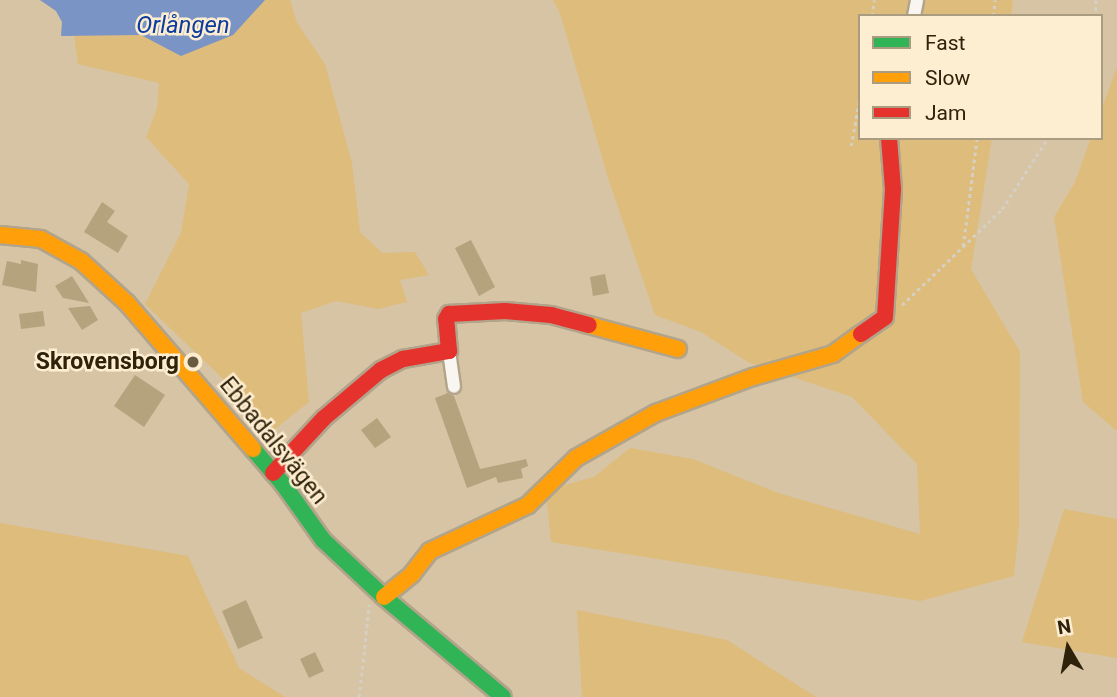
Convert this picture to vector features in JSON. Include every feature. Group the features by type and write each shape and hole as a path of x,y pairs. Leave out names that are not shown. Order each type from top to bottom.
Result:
{"street":[{"path":"384,597 412,575 430,551 528,505 576,458 656,413 753,377 833,354 885,317 893,189 889,140"},
{"name":"Ebbadalsvägen","path":"0,234 41,239 81,261 127,303 273,473 323,540 384,597 503,697"},
{"path":"454,387 446,319 449,314 505,311 551,315 678,349"},
{"path":"273,473 324,418 362,384 404,359 449,351"}],"path":[{"path":"851,146 858,106"},
{"path":"962,248 977,140"},
{"path":"885,317 928,283 1002,209 1047,140"},
{"path":"359,697 371,584"}],"shaded area":[{"path":"40,0 290,0 297,23 325,64 352,163 360,232 382,253 415,252 429,275 400,280 407,302 378,309 336,301 301,313 309,402 271,432 242,397 145,304 181,233 189,184 146,137 157,109 159,83 78,64 74,36 61,36 62,22 56,11"},
{"path":"553,0 1013,0 1011,14 858,14 858,140 992,140 971,269 1020,352 1019,525 1014,576 920,601 551,542 546,490 594,477 630,448 693,459 778,493 920,534 917,464 852,397 748,362 701,332 655,315 609,181 560,13"},
{"path":"1117,67 1117,431 1083,402 1054,217 1075,182 1090,140 1103,140 1103,106"},
{"path":"1064,509 1117,519 1117,658 1022,642"},
{"path":"0,523 188,556 239,668 285,697 0,697"},
{"path":"577,610 727,640 816,697 582,697"}],"water":[{"name":"Orlången","path":"40,0 265,0 233,35 181,56 141,35 61,36 62,22 56,11"}],"building":[{"path":"102,202 115,211 107,222 128,236 118,253 84,232"},
{"path":"471,240 495,287 479,296 455,248"},
{"path":"21,260 38,264 36,292 2,285 7,261 21,264"},
{"path":"605,274 609,293 593,296 590,277"},
{"path":"72,276 89,303 63,298 55,286"},
{"path":"90,306 98,320 82,330 68,308"},
{"path":"43,311 45,326 21,329 19,314"},
{"path":"135,375 165,395 144,427 114,406"},
{"path":"448,393 454,396 480,469 526,459 528,466 521,469 523,478 498,483 496,477 467,488 435,398"},
{"path":"377,418 391,437 375,448 361,430"},
{"path":"246,600 263,638 238,649 222,611"},
{"path":"315,652 324,671 309,678 300,659"}],"traffic: fast":[{"path":"253,449 283,484 323,540 384,597 503,697"}],"traffic: slow":[{"path":"0,235 41,239 81,261 127,303 253,449"},
{"path":"589,325 678,349"},
{"path":"384,597 412,574 430,551 528,505 576,458 656,413 753,377 833,354 861,334"}],"traffic: jam":[{"path":"861,334 885,317 893,189 889,140"},
{"path":"273,473 324,418 381,370 403,359 449,351 446,319 449,314 505,311 551,315 589,325"}],"place":[{"name":"Skrovensborg","path":"193,362"}]}
